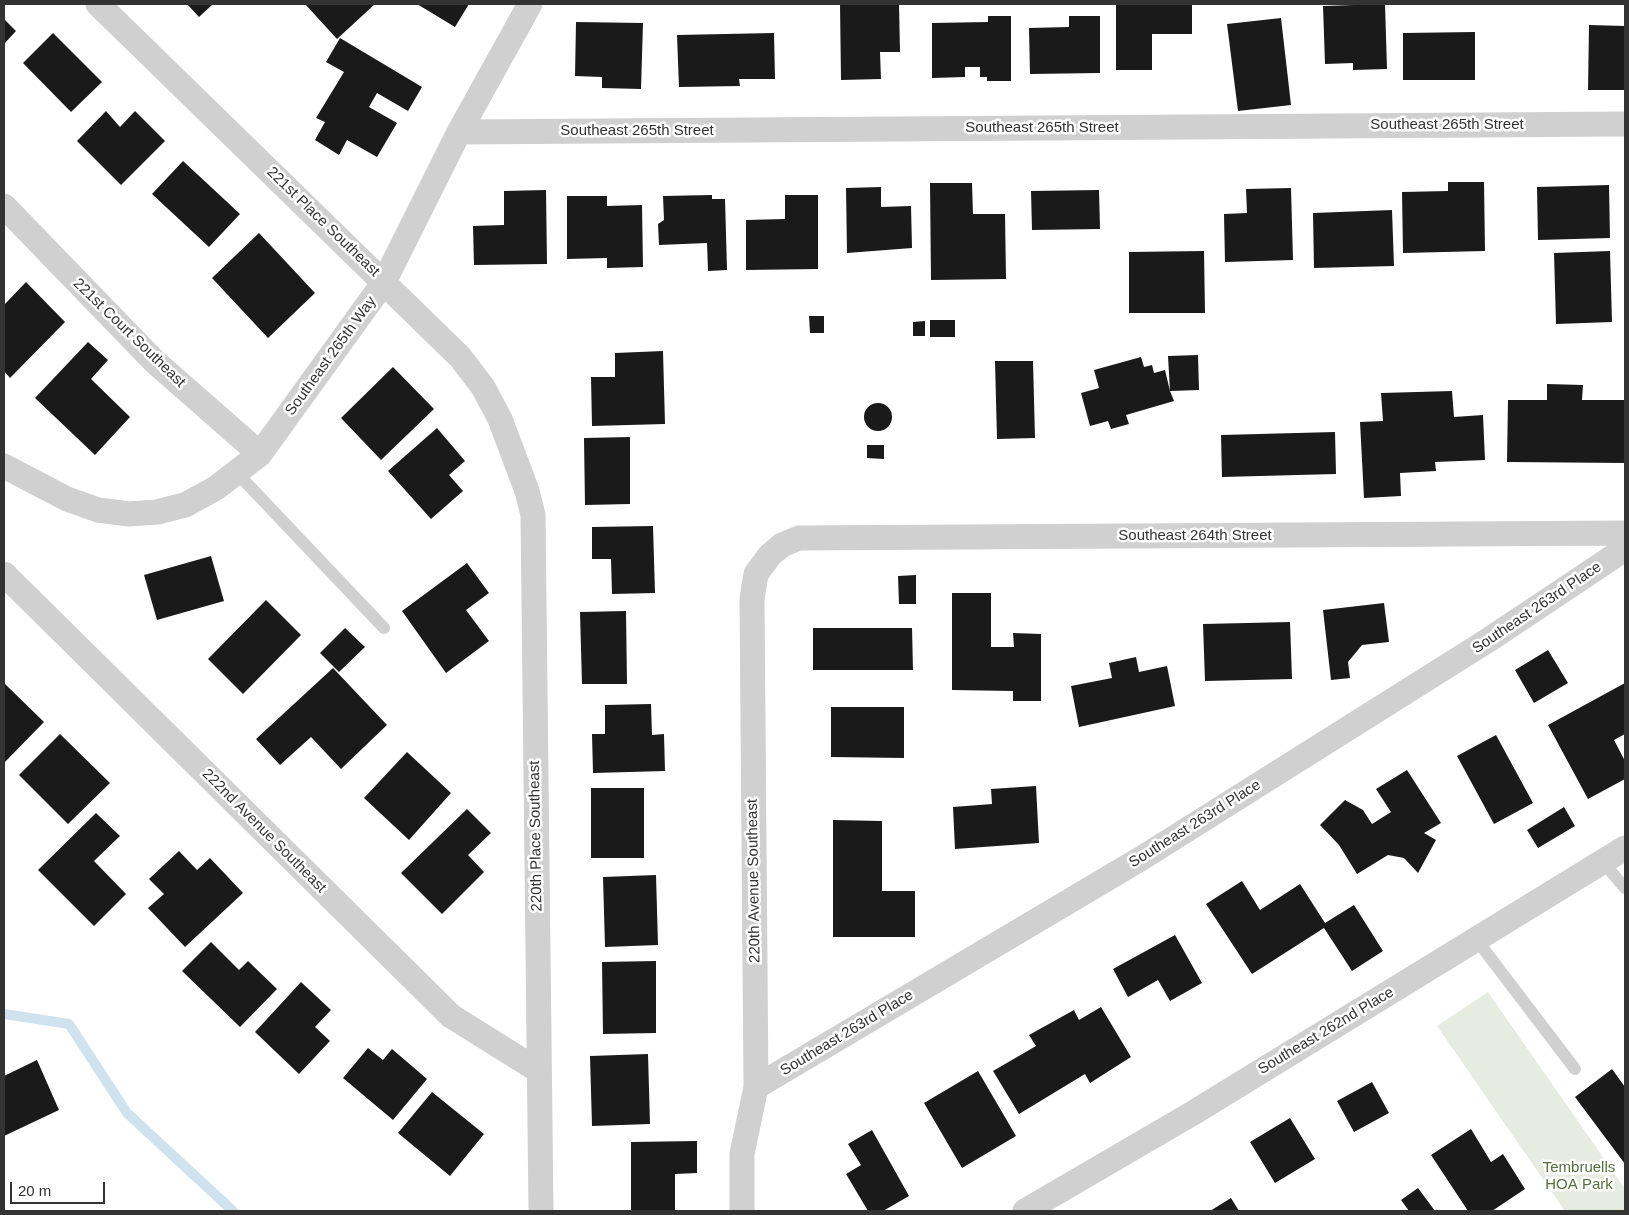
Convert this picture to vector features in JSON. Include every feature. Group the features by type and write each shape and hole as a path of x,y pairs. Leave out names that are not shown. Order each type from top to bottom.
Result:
{"street":[{"name":"221st Place Southeast","path":"98,4 460,357 483,387 500,419 516,463"},
{"name":"Southeast 265th Way","path":"4,466 67,499 98,510 129,514 157,512 184,505 216,488 260,454 384,282 459,132 530,4"},
{"name":"Southeast 265th Street","path":"459,132 1625,124"},
{"name":"221st Court Southeast","path":"4,206 154,361 260,454"},
{"name":"220th Place Southeast","path":"516,463 527,491 532,515 541,1211"},
{"name":"Southeast 264th Street","path":"770,554 782,545 799,538 1625,533"},
{"name":"Southeast 263rd Place","path":"756,1087 1142,858 1490,640 1625,549"},
{"name":"220th Avenue Southeast","path":"742,1211 742,1154 756,1087 752,599 756,574 770,554"},
{"name":"222nd Avenue Southeast","path":"4,574 450,1016 539,1071"},
{"name":"Southeast 262nd Place","path":"1025,1211 1193,1113 1625,848"}],"lane":[{"path":"236,473 384,628"},
{"path":"1603,862 1625,888"},
{"path":"1476,939 1575,1069"}],"green space":[{"name":"Tembruells HOA Park","path":"1488,992 1625,1189 1625,1211 1565,1211 1437,1026"}],"building":[{"path":"187,4 213,4 199,17"},
{"path":"305,4 375,4 337,39"},
{"path":"417,4 469,4 455,27"},
{"path":"840,4 899,4 900,52 880,52 881,79 841,80"},
{"path":"1116,4 1192,4 1192,34 1152,34 1152,70 1116,70"},
{"path":"1385,4 1387,69 1353,70 1353,63 1325,64 1323,6"},
{"path":"988,16 1011,16 1011,81 987,81 987,77 980,77 980,67 965,67 965,77 932,78 932,23 988,22"},
{"path":"1069,16 1100,16 1100,73 1030,74 1029,28 1069,27"},
{"path":"1281,18 1291,105 1238,111 1227,24"},
{"path":"4,19 16,31 4,44"},
{"path":"576,22 643,23 641,89 602,88 602,77 575,76"},
{"path":"1589,25 1625,26 1625,90 1588,90"},
{"path":"1475,32 1475,80 1403,80 1403,33"},
{"path":"53,33 102,82 71,112 23,63"},
{"path":"774,33 775,79 739,79 740,86 679,87 677,35"},
{"path":"340,38 422,87 408,111 377,93 369,107 397,123 377,157 347,140 339,155 315,140 325,122 316,118 344,72 326,62"},
{"path":"106,111 120,127 135,111 165,141 121,185 77,141"},
{"path":"183,161 240,214 209,247 152,194"},
{"path":"1448,182 1484,182 1485,251 1403,253 1402,192 1448,191"},
{"path":"930,183 972,183 973,214 1005,214 1006,279 931,280"},
{"path":"1609,185 1610,238 1538,240 1537,187"},
{"path":"881,187 881,207 911,206 912,248 847,253 846,188"},
{"path":"1291,188 1293,260 1225,262 1224,214 1247,213 1246,189"},
{"path":"546,190 547,264 474,265 473,226 504,225 504,191"},
{"path":"1099,190 1100,229 1032,230 1031,191"},
{"path":"712,195 712,199 725,199 727,270 708,271 707,243 659,245 658,224 664,220 663,196"},
{"path":"785,195 818,195 818,269 746,270 746,220 785,219"},
{"path":"567,196 607,196 607,206 642,205 643,267 607,268 607,258 567,259"},
{"path":"1392,210 1394,266 1314,268 1313,213"},
{"path":"259,233 315,293 268,338 212,278"},
{"path":"1204,251 1205,313 1129,313 1129,252"},
{"path":"1610,251 1612,322 1556,324 1554,253"},
{"path":"26,282 65,322 10,378 4,371 4,305"},
{"path":"809,316 824,316 824,333 810,333"},
{"path":"930,320 955,320 955,337 930,337"},
{"path":"925,321 925,336 913,336 913,322"},
{"path":"88,342 108,360 91,379 130,417 95,455 35,398"},
{"path":"663,351 665,424 592,426 591,377 615,377 615,353"},
{"path":"1198,355 1199,390 1170,391 1168,356"},
{"path":"1141,357 1144,367 1152,365 1154,373 1165,370 1174,401 1126,415 1129,424 1111,429 1108,421 1090,426 1081,393 1099,388 1094,370"},
{"path":"995,361 1033,361 1035,438 997,439"},
{"path":"393,367 434,409 381,460 341,418"},
{"path":"1547,384 1583,385 1582,400 1625,400 1625,463 1507,462 1508,400 1547,400"},
{"path":"1452,391 1454,417 1483,415 1485,460 1435,462 1436,471 1400,473 1401,496 1364,498 1360,422 1383,421 1381,393"},
{"path":"878,403 888,407 892,417 888,427 878,431 868,427 864,417 868,407"},
{"path":"437,428 465,461 449,475 463,491 431,519 388,471"},
{"path":"1335,432 1336,474 1222,477 1221,435"},
{"path":"630,437 630,504 585,505 584,438"},
{"path":"867,445 884,445 884,459 867,458"},
{"path":"653,526 655,593 612,594 611,559 592,559 592,527"},
{"path":"211,556 224,601 157,620 144,575"},
{"path":"467,563 489,593 466,610 489,641 446,673 402,611"},
{"path":"916,575 916,604 899,604 898,576"},
{"path":"952,593 991,593 991,647 1014,647 1013,633 1041,634 1041,701 1013,701 1013,691 952,690"},
{"path":"266,600 301,635 243,694 208,659"},
{"path":"1384,603 1389,642 1362,645 1348,662 1350,678 1331,680 1323,610"},
{"path":"626,611 627,684 582,684 580,612"},
{"path":"1290,622 1292,679 1205,681 1203,624"},
{"path":"345,628 365,647 339,672 320,653"},
{"path":"813,628 912,628 913,670 813,670"},
{"path":"1548,650 1568,683 1534,703 1515,670"},
{"path":"1136,657 1139,672 1167,666 1175,706 1079,727 1071,686 1112,678 1109,663"},
{"path":"333,668 387,725 341,769 311,737 280,765 256,739"},
{"path":"4,683 44,722 4,763"},
{"path":"1625,683 1625,734 1614,740 1625,761 1625,779 1588,799 1548,725"},
{"path":"651,704 652,735 664,734 665,771 593,773 592,734 605,734 605,705"},
{"path":"831,707 904,707 904,758 831,757"},
{"path":"60,734 110,783 68,824 19,775"},
{"path":"1496,735 1533,803 1494,824 1457,756"},
{"path":"407,752 451,793 409,840 364,798"},
{"path":"1407,770 1441,823 1424,833 1436,840 1418,873 1404,858 1388,855 1357,874 1339,845 1320,825 1345,800 1363,810 1372,824 1391,812 1376,789"},
{"path":"1036,786 1039,843 955,849 953,807 992,804 991,789"},
{"path":"591,788 644,788 644,858 591,858"},
{"path":"1564,807 1575,826 1538,848 1527,830"},
{"path":"467,809 491,833 468,855 484,872 442,914 401,873"},
{"path":"96,813 120,836 94,861 126,894 94,926 38,870"},
{"path":"833,820 882,821 882,891 915,891 915,937 833,937"},
{"path":"179,851 197,870 210,858 243,893 185,947 148,908 164,894 149,879"},
{"path":"656,875 658,945 605,947 603,877"},
{"path":"1242,881 1260,910 1300,884 1325,923 1354,905 1383,951 1352,971 1324,928 1252,974 1206,904"},
{"path":"1175,935 1202,983 1170,1001 1158,980 1128,997 1113,969"},
{"path":"211,942 239,970 248,961 277,989 240,1027 182,971"},
{"path":"656,961 656,1033 603,1034 602,962"},
{"path":"301,982 331,1010 315,1027 330,1041 299,1074 255,1032"},
{"path":"1101,1007 1131,1057 1090,1083 1085,1074 1019,1114 993,1071 1036,1046 1029,1035 1074,1010 1079,1020"},
{"path":"368,1048 383,1060 392,1049 427,1079 393,1120 343,1078"},
{"path":"648,1054 650,1124 592,1126 590,1056"},
{"path":"37,1060 59,1110 4,1136 4,1076"},
{"path":"1612,1069 1625,1087 1625,1164 1575,1097"},
{"path":"978,1071 1016,1136 962,1168 924,1103"},
{"path":"1372,1082 1389,1113 1354,1132 1337,1101"},
{"path":"432,1092 484,1134 450,1176 398,1133"},
{"path":"1290,1118 1315,1159 1275,1183 1250,1142"},
{"path":"1471,1129 1491,1162 1503,1154 1525,1189 1492,1211 1468,1211 1431,1155"},
{"path":"872,1130 909,1196 883,1211 868,1211 846,1174 861,1165 848,1144"},
{"path":"697,1141 697,1173 675,1174 675,1211 631,1211 631,1142"},
{"path":"1418,1188 1435,1211 1409,1211 1401,1200"},
{"path":"1231,1198 1239,1211 1210,1211"}],"waterway":[{"path":"4,1014 69,1024 127,1113 233,1211"}]}
